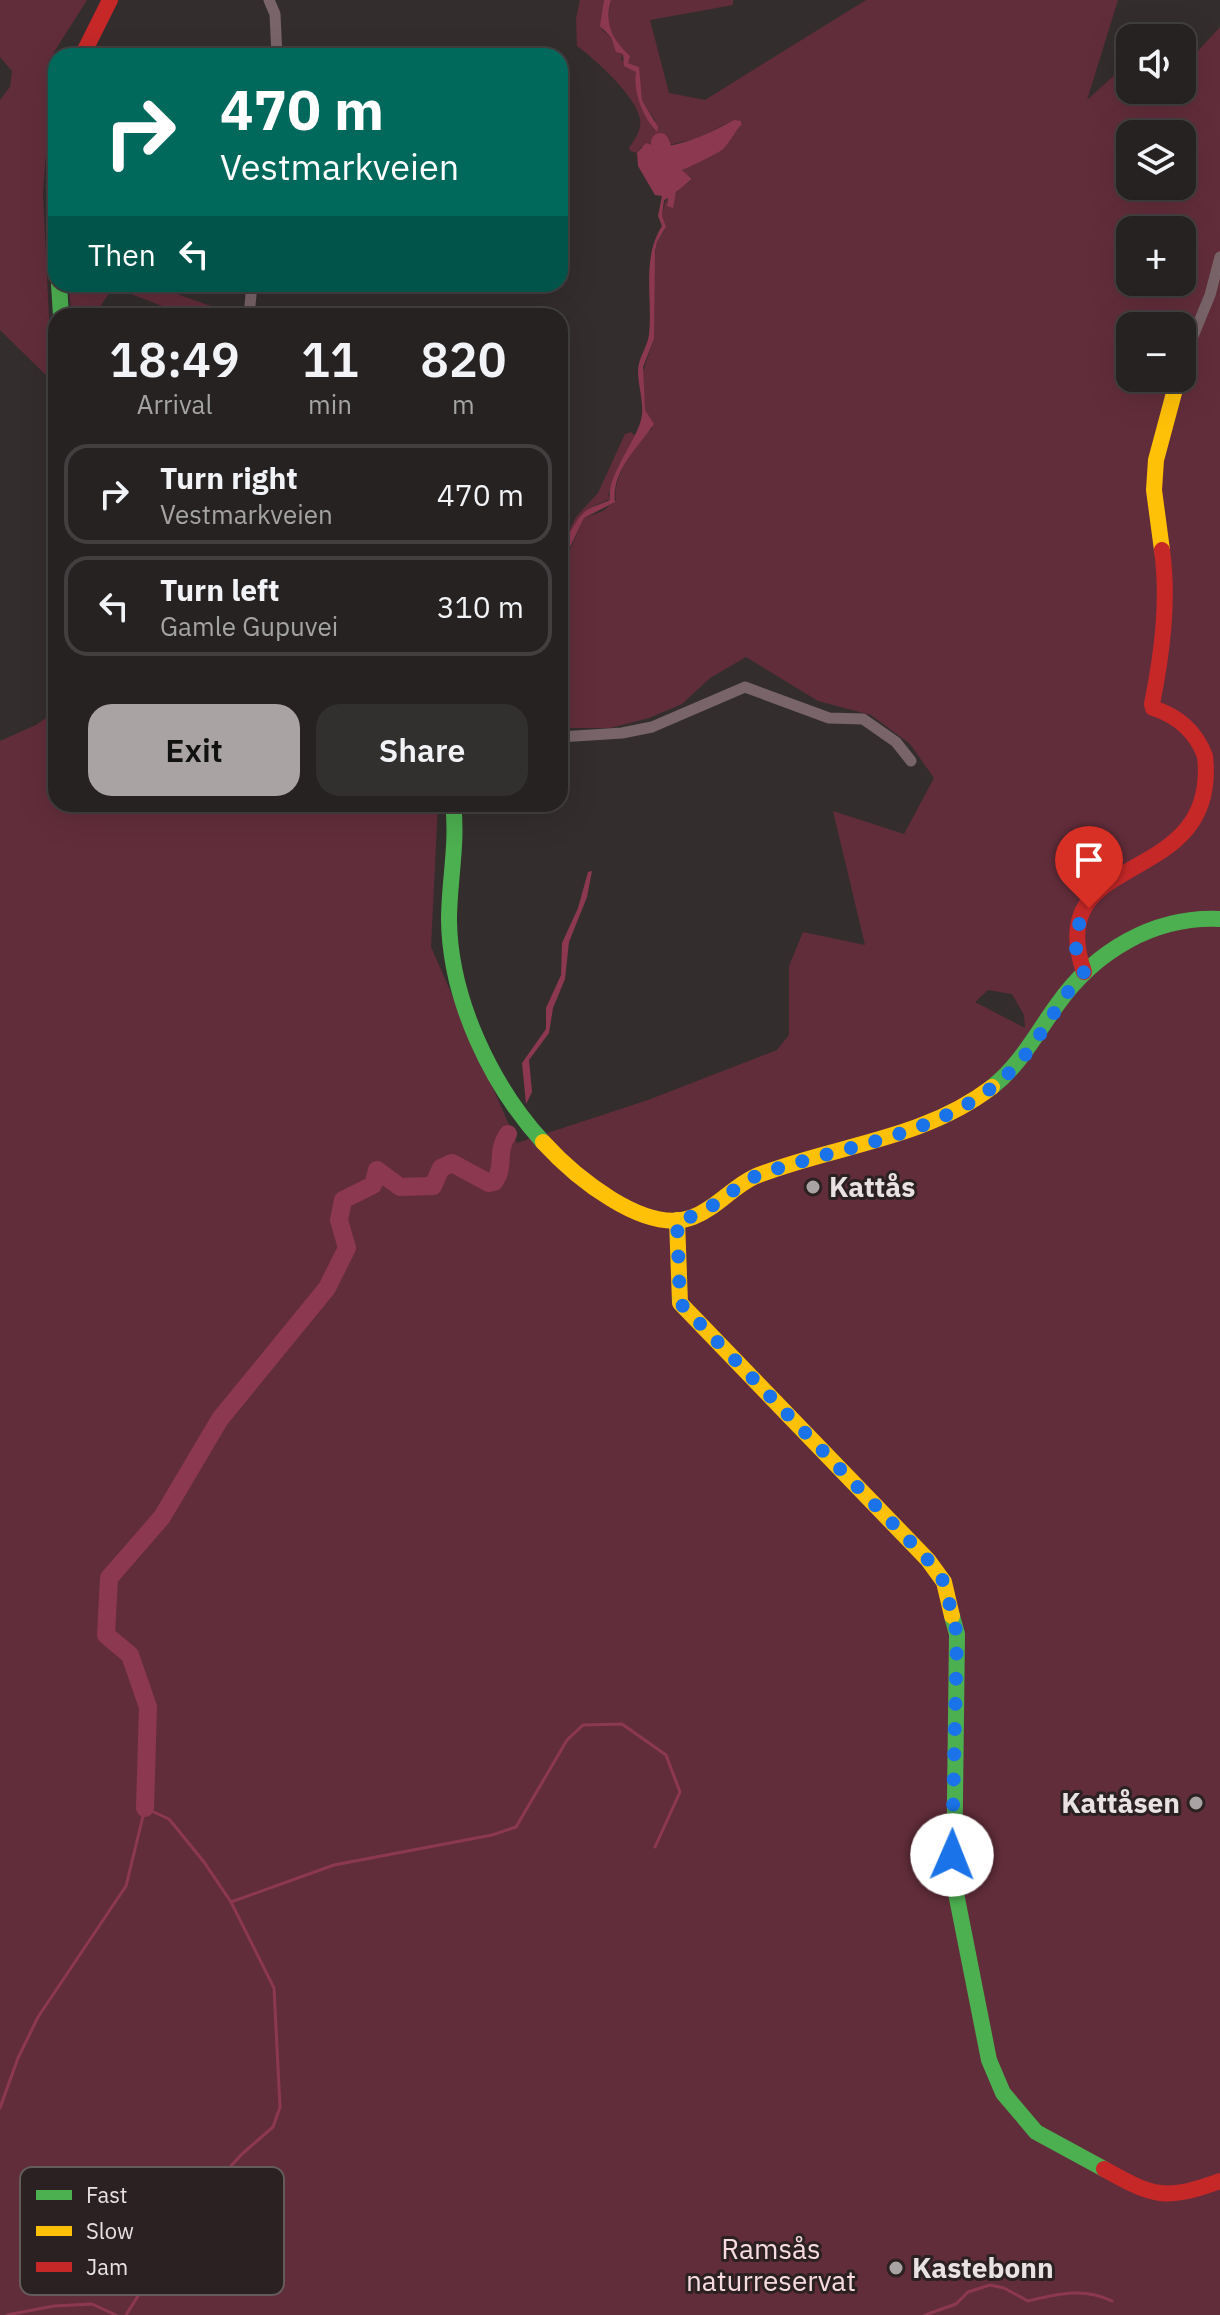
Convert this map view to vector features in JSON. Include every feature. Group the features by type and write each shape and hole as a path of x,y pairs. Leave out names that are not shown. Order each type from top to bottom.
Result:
{"street":[{"path":"86,48 110,0"},
{"path":"269,0 275,14 277,48"},
{"path":"1196,329 1210,295 1220,257"},
{"path":"1084,972 1074,938 1081,918 1113,889 1145,867 1182,851 1192,843 1212,816 1216,801 1210,769 1196,737 1176,717 1153,708 1162,652 1165,570 1154,480 1156,460 1174,392"},
{"path":"568,736 622,733 652,727 745,687 829,718 863,719 896,742 911,761"},
{"path":"454,812 456,836 450,899 451,942 464,1001 496,1079 539,1139 582,1179 634,1210 677,1220 704,1211 737,1186 758,1175 914,1127 970,1103 1022,1059 1061,998 1084,972 1117,949 1166,923 1199,917 1220,919"},
{"path":"677,1220 680,1303 928,1560 944,1582 957,1634 952,1813 954,1883 989,2060 1003,2093 1036,2132 1138,2188 1161,2195 1185,2194 1220,2181"}],"green space":[{"path":"0,0 87,0 57,48 48,48 48,128 43,192 48,377 0,330 0,100 10,87 12,71 0,57"},
{"name":"Ramsås naturreservat","path":"580,0 604,0 602,30 611,37 616,51 623,54 621,59 636,72 637,93 655,131 655,120 642,100 637,66 628,63 607,25 611,0 733,0 733,5 650,20 669,93 705,100 866,0 1118,0 1087,100 1116,74 1116,104 1196,104 1196,53 1220,27 1220,2315 0,2315 0,741 48,717 48,812 438,812 431,947 517,1143 648,1100 777,1050 789,1035 789,966 803,932 865,945 833,811 904,834 934,778 910,744 871,715 818,701 746,657 710,678 682,704 649,718 610,728 568,728 568,554 584,518 603,511 616,500 617,483 626,462 652,429 645,410 642,374 654,339 653,268 657,242 665,230 662,216 666,197 667,204 681,187 691,181 692,178 683,169 725,147 743,122 731,123 687,141 641,147 637,153 630,151 640,127 637,110 614,79 577,46 576,19","holes":["988,990 1012,994 1024,1015 1025,1028 975,1002"]},
{"path":"69,292 110,292 99,308 71,308"},
{"path":"126,292 172,292 216,308 167,308"},
{"path":"631,432 636,436 618,467 608,495 610,499 589,508 577,522 568,543 568,533 576,517 598,493 625,434"}],"shaded area":[{"path":"604,0 611,0 608,16 614,37 630,56 628,63 639,67 642,100 658,127 657,132 640,104 636,72 624,66 623,54 616,52 611,37 600,26"},
{"path":"734,120 742,124 722,150 682,170 692,179 676,192 673,208 667,206 668,198 664,200 662,216 666,227 655,252 654,339 643,367 645,410 654,424 621,470 615,502 584,518 568,551 568,539 582,514 610,500 612,481 641,420 638,366 649,335 650,265 656,239 662,226 658,216 662,196 655,195 638,166 637,153 646,143 667,146 703,135"},
{"path":"592,871 587,897 569,942 565,979 553,1008 549,1033 529,1060 532,1092 526,1104 522,1063 546,1029 546,1008 561,975 562,943 578,908 588,872"}],"waterway":[{"path":"660,142 662,147"},
{"path":"145,1808 148,1707 130,1655 106,1635 109,1578 162,1517 220,1419 327,1288 347,1248 339,1220 343,1200 373,1185 377,1170 400,1187 433,1186 441,1168 452,1163 489,1183 494,1182 508,1134"},
{"path":"231,1902 334,1865 492,1835 516,1827 567,1740 583,1725 622,1724 666,1755 680,1792 655,1847"},
{"path":"0,2108 18,2058 38,2017 126,1886 145,1808 169,1819 204,1862 231,1902 274,1988 280,2107 273,2127 230,2167"},
{"path":"925,2315 956,2304 968,2292 990,2285 1004,2288 1028,2301 1081,2293 1112,2301"},
{"path":"126,2315 139,2295"},
{"path":"7,2315 54,2306 92,2304 116,2315"}],"traffic: fast":[{"path":"60,292 60,308"},
{"path":"453,812 449,920 451,950 465,1010 491,1068 543,1142"},
{"path":"992,1087 1019,1059 1072,986 1108,953 1149,931 1172,924 1220,919"},
{"path":"952,1616 957,1634 954,1883 989,2060 1003,2093 1036,2132 1104,2169"}],"traffic: slow":[{"path":"1162,550 1154,490 1156,460 1174,392"},
{"path":"543,1142 572,1170 611,1199 654,1218 674,1221 702,1213 756,1176 908,1130 965,1105 992,1087"},
{"path":"677,1220 680,1303 928,1560 944,1582 952,1616"}],"traffic: jam":[{"path":"86,48 110,0"},
{"path":"1084,972 1077,932 1086,904 1107,884 1162,851 1186,829 1202,799 1205,756 1201,747 1185,726 1153,708 1152,704 1163,627 1165,589 1162,550"},
{"path":"1104,2169 1135,2186 1160,2193 1186,2192 1220,2181"}],"place":[{"name":"Kattås","path":"813,1187"},
{"name":"Kattåsen","path":"1196,1803"},
{"name":"Kastebonn","path":"896,2268"}],"route":[{"path":"952,1855 957,1634 953,1606 944,1582 928,1560 693,1320 680,1303 677,1220 698,1215 737,1186 758,1175 938,1119 970,1103 995,1085 1022,1059 1041,1034 1061,998 1084,972 1078,962 1074,938 1081,918 1089,908"}]}
